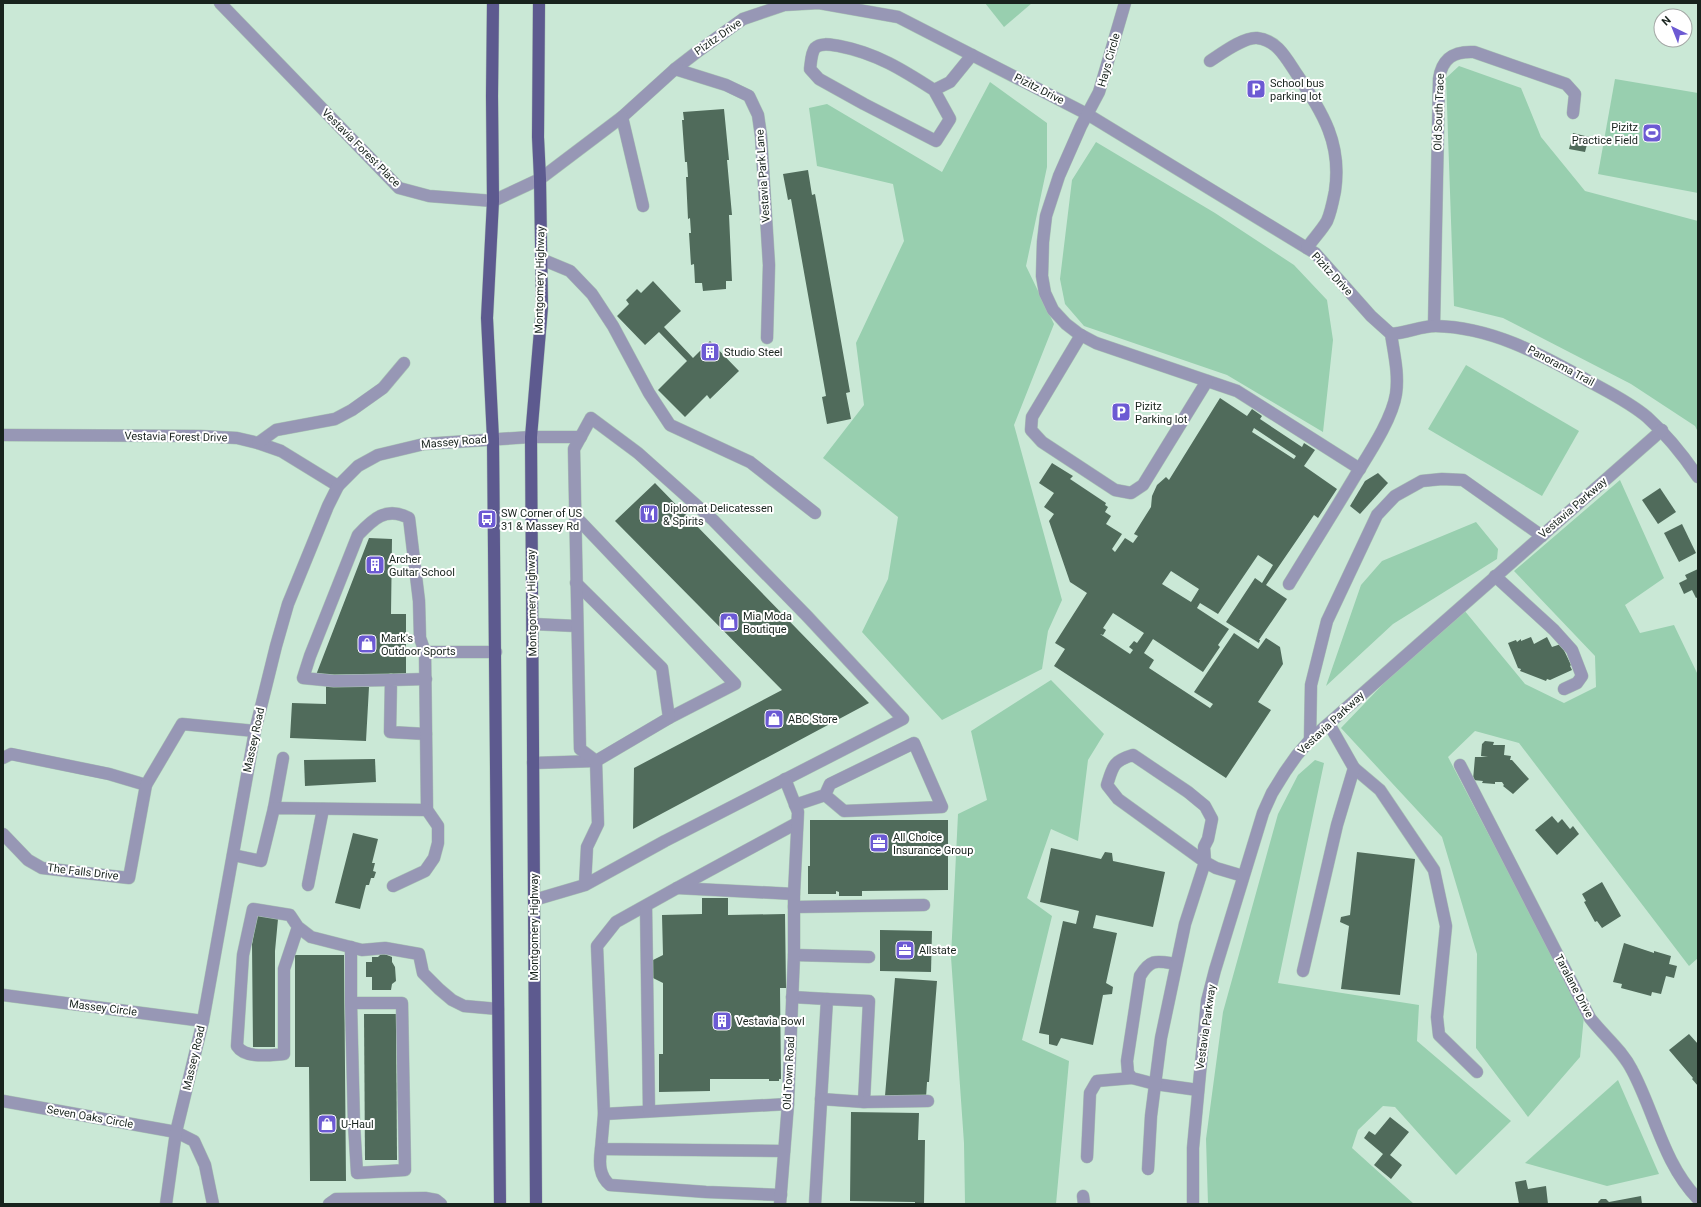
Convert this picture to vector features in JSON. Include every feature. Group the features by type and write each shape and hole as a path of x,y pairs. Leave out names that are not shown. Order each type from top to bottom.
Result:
{"main road":[{"path":"493,3 493,201 487,318 493,439 500,1204"},
{"name":"Montgomery Highway","path":"536,1204 533,624 530,437 542,307 538,137 539,3"}],"street":[{"name":"Vestavia Forest Place","path":"220,3 399,188 429,196 493,201 540,179"},
{"name":"Pizitz Drive","path":"540,179 622,117 674,69 743,19 789,4 819,3 876,8 898,17 1087,114 1315,253 1371,316 1391,334"},
{"name":"Hays Circle","path":"1125,3 1099,92 1087,114 1060,176 1046,216 1042,276 1044,293 1053,310 1066,324 1081,335 1096,343 1237,391 1360,469"},
{"path":"1210,61 1245,41 1255,38 1270,42 1280,50 1320,110 1332,138 1337,166 1336,179 1333,201 1326,221 1307,248"},
{"path":"822,44 859,50 893,64 934,90 950,119 936,141 819,79 810,69 812,56 815,48 822,44"},
{"name":"Old South Trace","path":"1434,326 1439,79 1444,64 1455,54 1461,52 1474,52 1566,84 1575,94 1573,112"},
{"path":"934,90 950,82 972,55"},
{"name":"Vestavia Park Lane","path":"674,69 726,85 749,96 758,115 761,136 769,265 767,338"},
{"path":"622,117 643,206"},
{"path":"540,259 570,271 592,294 613,326 649,393 670,425 750,462 815,513"},
{"name":"Panorama Trail","path":"1391,334 1434,326 1479,331 1504,338 1538,353 1629,403 1662,430 1684,456 1698,477"},
{"path":"1289,584 1360,469 1377,440 1391,411 1396,395 1397,377 1391,334"},
{"path":"1081,335 1032,417 1031,430 1042,442 1115,490 1131,493 1143,485 1207,381"},
{"path":"258,443 276,430 335,419 352,410 383,388 404,363"},
{"path":"534,900 585,885 664,841 903,719 808,616 713,520 638,453 591,418 574,449 576,626 580,749 596,761"},
{"name":"Vestavia Parkway","path":"1193,1204 1193,1148 1207,1001 1243,876 1263,813 1272,792 1297,755 1310,740 1662,430"},
{"name":"Vestavia Forest Drive","path":"3,435 200,436 237,438 281,451 338,486"},
{"name":"Massey Road","path":"166,1204 176,1132 203,1021 255,731 288,604 328,506 338,486 358,466 378,456 424,444 530,437 581,437"},
{"path":"1310,740 1311,685 1327,621 1377,515 1395,496 1422,481 1442,479 1463,480 1542,536"},
{"path":"393,886 425,871 434,858 438,844 438,826 428,810 426,652 420,638 419,602 409,518 398,512 386,514 370,522 358,535 310,656 303,678 334,681 426,679"},
{"path":"533,763 596,761 669,718 735,684 575,516"},
{"path":"1495,576 1554,630 1572,650 1582,676 1577,683 1564,689"},
{"path":"576,583 662,668 669,718"},
{"path":"533,624 576,626"},
{"path":"426,652 496,652"},
{"path":"391,680 390,732 426,734"},
{"name":"The Falls Drive","path":"3,834 28,860 42,868 129,878 146,785 182,724 255,731"},
{"path":"1329,724 1354,768 1380,790 1434,870 1446,926 1437,1017 1439,1035 1477,1072"},
{"path":"795,805 825,795 830,784 914,743 942,807 844,811 825,795"},
{"path":"3,758 11,754 109,774 146,785"},
{"path":"1148,1169 1151,1116 1162,1038 1185,924 1205,862 1204,847 1208,839 1212,819 1205,806 1188,792 1133,755 1120,759 1112,770 1107,784 1118,799 1205,862 1216,868 1243,876"},
{"path":"233,855 261,861 274,808 283,758"},
{"path":"585,885 587,847 598,824 596,761"},
{"name":"Taralane Drive","path":"1460,765 1590,1018 1600,1031 1618,1048 1632,1070 1678,1175 1698,1199"},
{"path":"1303,971 1337,825 1354,768"},
{"name":"Old Town Road","path":"780,1199 788,1104 795,941 794,894 798,812 785,779"},
{"path":"274,808 428,810"},
{"path":"308,885 323,809"},
{"path":"780,1199 610,1185 605,1181 601,1172 599,1160 604,1114 597,946 616,922 797,823"},
{"path":"677,888 794,894"},
{"path":"794,907 924,905"},
{"path":"646,906 648,1111"},
{"path":"298,927 284,969 284,1054 252,1054 239,1050 236,1046 243,955 253,909 290,915 298,927 311,937 362,950 385,948 419,954 423,973 452,1000 464,1006 498,1009"},
{"path":"351,1002 402,1003 405,1170 357,1173 354,1124 351,1002 352,947"},
{"path":"794,955 869,957"},
{"path":"1132,1078 1128,1073 1127,1060 1140,976 1145,968 1156,961 1176,964"},
{"name":"Massey Circle","path":"3,995 203,1021"},
{"path":"792,997 869,1001 864,1102"},
{"path":"815,1204 827,999"},
{"path":"1087,1157 1090,1093 1097,1081 1132,1078 1155,1084 1198,1090"},
{"path":"821,1099 864,1102 928,1101"},
{"name":"Seven Oaks Circle","path":"3,1101 176,1132 194,1141 206,1165 214,1204"},
{"path":"604,1114 788,1104"},
{"path":"601,1149 784,1150"},
{"path":"329,1204 336,1199 424,1198 436,1200 441,1204"}],"green space":[{"path":"985,3 1032,3 1004,27"},
{"path":"1459,66 1521,88 1541,137 1585,191 1698,221 1698,432 1695,426 1631,384 1503,318 1454,306 1446,78"},
{"name":"Pizitz Practice Field","path":"1615,79 1698,93 1698,193 1598,174"},
{"path":"990,82 1047,123 1047,167 1026,266 1054,324 1014,425 1062,600 1048,631 1042,669 942,720 862,632 888,579 898,517 823,458 864,405 856,343 904,241 893,184 817,166 809,108 827,104 942,172"},
{"path":"1096,142 1215,213 1294,265 1327,300 1333,340 1323,432 1227,375 1084,326 1065,304 1060,279 1072,180"},
{"path":"1466,365 1579,431 1542,496 1428,429"},
{"path":"1620,480 1664,578 1625,605 1640,633 1674,625 1698,675 1698,958 1689,966 1519,743 1475,731 1448,757 1584,1016 1580,1057 1528,1117 1476,1048 1477,954 1442,837 1341,728 1386,681 1464,610 1525,684 1564,703 1596,687 1595,656 1514,571"},
{"path":"1476,522 1498,549 1497,559 1393,624 1326,686 1361,585 1382,561"},
{"path":"1051,680 1104,734 1088,760 1078,841 1051,829 1027,898 1052,916 1022,1040 1069,1061 1056,1204 965,1204 964,1143 951,957 958,814 987,800 971,731"},
{"path":"1315,760 1324,763 1278,983 1419,1005 1417,1041 1511,1121 1456,1175 1395,1107 1383,1106 1358,1130 1352,1148 1414,1204 1208,1204 1206,1139 1223,1012 1278,814 1298,775"},
{"path":"1618,1080 1659,1174 1607,1186 1525,1163"}],"building":[{"path":"724,109 732,215 729,215 732,281 726,281 726,289 703,291 702,283 695,283 694,264 691,265 689,233 691,233 690,218 688,219 686,177 688,177 687,162 685,162 682,120 684,120 683,112"},
{"path":"1573,133 1589,137 1585,152 1569,149"},
{"path":"808,170 812,195 815,194 850,392 846,393 851,419 827,424 822,397 826,396 791,199 788,200 783,174"},
{"name":"Studio Steel","path":"653,281 681,311 664,327 693,358 710,341 739,371 710,399 707,395 685,417 658,390 687,361 659,332 645,345 617,316 629,304 626,300 637,289 641,293"},
{"path":"1220,398 1247,416 1252,409 1262,416 1260,419 1302,447 1304,443 1315,450 1304,466 1337,489 1318,518 1314,515 1266,585 1287,599 1259,640 1259,643 1226,622 1255,578 1262,583 1273,565 1258,555 1218,614 1200,603 1197,608 1229,629 1218,645 1220,647 1203,672 1153,639 1144,653 1154,660 1149,668 1210,708 1213,704 1194,692 1234,633 1258,649 1266,638 1280,647 1283,664 1258,702 1271,710 1226,778 1054,666 1065,649 1055,643 1087,593 1070,582 1049,521 1054,514 1044,507 1054,493 1039,483 1052,463 1073,476 1070,479 1106,503 1105,505 1108,507 1105,512 1111,516 1106,524 1122,534 1112,549 1115,552 1125,538 1133,543 1138,536 1134,534 1151,507 1152,496 1157,485 1166,477 1169,480","holes":["1254,428 1296,456 1294,459 1252,432","1171,571 1199,589 1191,602 1162,584","1113,613 1144,633 1137,643 1134,641 1129,647 1133,650 1130,654 1100,634 1103,635 1106,630 1103,628"]},
{"path":"1378,473 1388,483 1360,514 1350,506 1365,481"},
{"path":"655,483 869,703 633,829 634,768 782,690 615,521"},
{"path":"1660,488 1676,512 1658,524 1642,500"},
{"path":"1682,524 1696,553 1679,562 1664,533"},
{"name":"Mark's Outdoor Sports","path":"369,538 392,539 391,614 406,614 406,674 316,675"},
{"path":"1698,569 1698,597 1696,598 1692,590 1684,594 1679,583 1687,579 1685,575"},
{"path":"1531,637 1534,644 1547,637 1552,647 1561,644 1572,670 1550,680 1547,679 1546,681 1520,671 1521,669 1518,668 1508,643 1516,640 1517,642 1521,639 1521,641"},
{"path":"326,685 369,687 366,741 290,738 292,703 326,704"},
{"path":"1485,741 1494,742 1493,745 1505,745 1504,755 1511,756 1510,760 1512,760 1529,779 1513,794 1503,786 1504,785 1502,782 1495,782 1495,784 1482,783 1483,781 1473,780 1475,757 1488,757 1481,756 1482,744"},
{"path":"375,759 376,782 305,786 304,760"},
{"path":"1552,816 1558,823 1562,819 1570,829 1573,826 1579,834 1557,855 1535,830"},
{"name":"All Choice Insurance Group","path":"810,820 948,820 948,890 862,891 862,896 839,896 839,892 836,891 836,894 808,894 808,866 810,866"},
{"path":"353,833 378,839 372,863 375,863 373,871 376,872 374,878 371,878 369,885 366,885 360,909 335,903"},
{"path":"1051,848 1101,859 1105,852 1112,853 1113,861 1165,872 1153,927 1096,915 1093,928 1117,933 1106,983 1113,987 1112,994 1103,995 1093,1045 1061,1038 1057,1046 1049,1044 1049,1035 1039,1033 1063,921 1076,924 1079,911 1040,902"},
{"path":"1357,852 1415,859 1400,995 1341,989 1349,926 1340,922 1341,917 1350,915"},
{"path":"1602,882 1621,916 1602,928 1597,921 1595,922 1584,902 1586,901 1582,894"},
{"name":"Vestavia Bowl","path":"702,898 728,898 728,915 785,914 786,988 780,988 781,1079 779,1079 779,1081 769,1081 769,1079 710,1079 710,1091 659,1092 659,1054 663,1054 663,983 651,977 651,961 663,955 662,915 702,914"},
{"path":"257,915 278,919 275,951 275,1047 253,1047 252,944"},
{"path":"880,930 932,931 931,972 880,971"},
{"path":"1624,943 1654,953 1654,951 1671,956 1669,964 1677,966 1674,978 1666,976 1661,994 1652,992 1651,996 1621,988 1622,984 1613,982"},
{"path":"382,953 392,957 392,962 395,967 396,981 392,984 391,990 372,990 372,977 366,977 366,962 372,962 372,957 378,957"},
{"name":"U-Haul","path":"295,955 344,955 346,1181 310,1181 309,1067 295,1067"},
{"path":"895,978 937,981 929,1082 927,1082 926,1098 885,1096"},
{"name":"U-Haul","path":"364,1014 396,1014 397,1160 365,1160"},
{"path":"1689,1034 1698,1044 1698,1086 1669,1050"},
{"path":"851,1112 919,1113 918,1140 925,1140 924,1204 915,1204 915,1202 850,1201"},
{"path":"1390,1117 1409,1132 1390,1155 1402,1165 1391,1179 1374,1165 1383,1154 1364,1138 1369,1131 1375,1135"},
{"path":"1526,1180 1528,1189 1546,1186 1548,1204 1519,1204 1515,1182"},
{"path":"1641,1196 1642,1204 1599,1204 1598,1202 1601,1199 1606,1199 1609,1202"}],"place":[{"name":"School bus parking lot","path":"1256,89"},
{"name":"Pizitz Practice Field","path":"1652,133"},
{"name":"Studio Steel","path":"710,352"},
{"name":"Pizitz Parking lot","path":"1121,412"},
{"name":"Diplomat Delicatessen & Spirits","path":"649,514"},
{"name":"SW Corner of US 31 & Massey Rd","path":"487,519"},
{"name":"Archer Gultar School","path":"375,565"},
{"name":"Mia Moda Boutique","path":"729,622"},
{"name":"Mark's Outdoor Sports","path":"367,644"},
{"name":"ABC Store","path":"774,719"},
{"name":"All Choice Insurance Group","path":"879,843"},
{"name":"Allstate","path":"905,950"},
{"name":"Vestavia Bowl","path":"722,1021"},
{"name":"U-Haul","path":"327,1124"}]}
